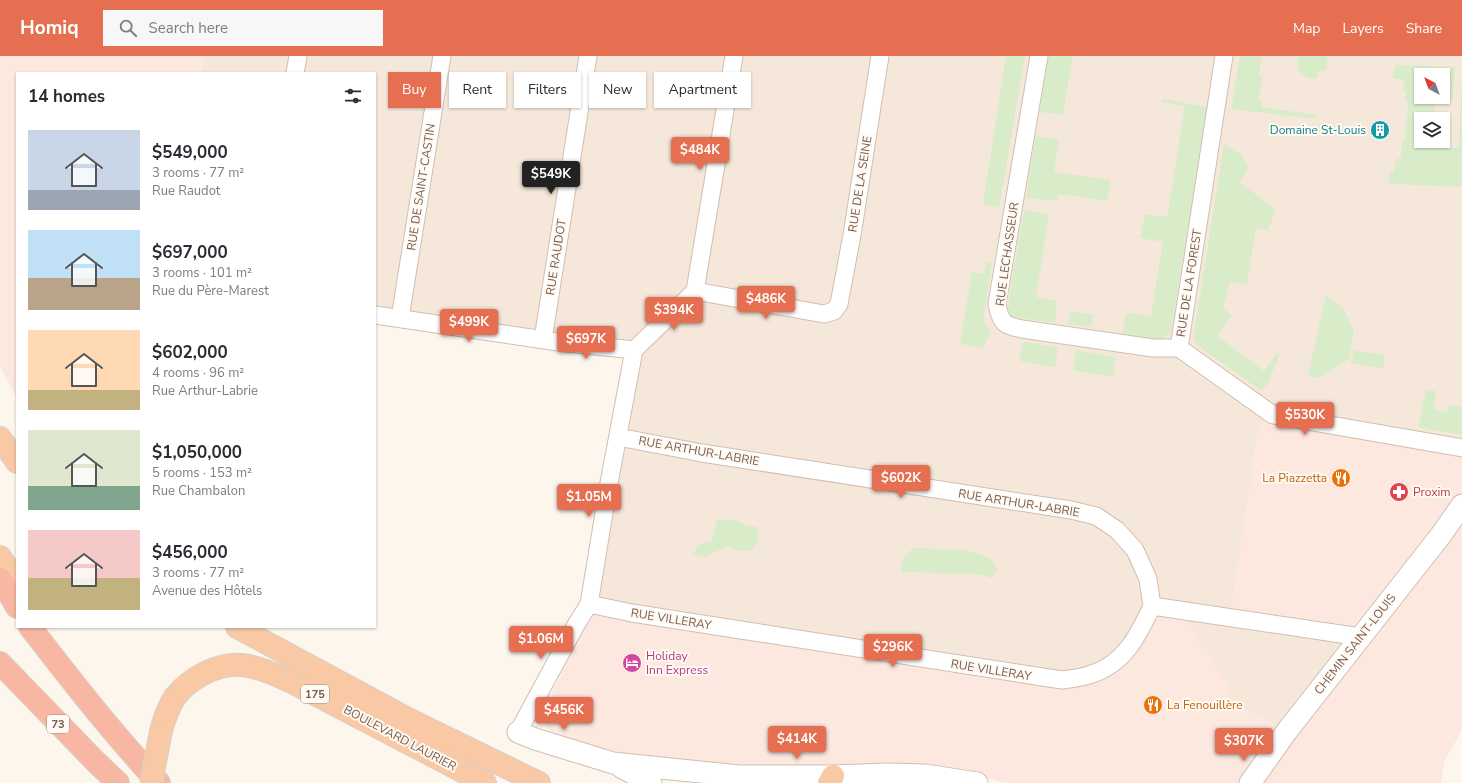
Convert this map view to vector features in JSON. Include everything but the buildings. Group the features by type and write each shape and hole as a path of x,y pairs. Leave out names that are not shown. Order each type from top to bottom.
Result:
{"highway":[{"path":"0,438 16,461"},
{"path":"0,557 6,566 16,576"},
{"path":"0,579 16,605"},
{"path":"31,628 74,684 137,760 159,783"},
{"path":"233,628 272,646"},
{"path":"239,628 272,646"},
{"name":"BOULEVARD LAURIER","path":"272,646 408,719 538,783"},
{"name":"73","path":"0,663 118,783"},
{"name":"BOULEVARD LAURIER","path":"151,783 164,718 175,698 191,681 210,671 224,666 241,665 258,668 292,682 485,783"}],"street":[{"path":"295,72 298,56"},
{"name":"RUE DE SAINT-CASTIN","path":"400,318 442,56"},
{"name":"RUE RAUDOT","path":"543,339 588,56"},
{"path":"651,783 613,763 535,739 518,732 577,623 589,604 609,483 634,350 695,292 734,56"},
{"name":"RUE DE LA SEINE","path":"695,292 824,314 834,311 839,304 852,235 880,56"},
{"name":"RUE LECHASSEUR","path":"1038,56 997,304 1000,318 1009,326 1022,329 1153,348 1179,348"},
{"name":"RUE DE LA FOREST","path":"1224,56 1179,348 1273,416 1462,448"},
{"path":"376,314 543,339 634,350"},
{"name":"RUE ARTHUR-LABRIE","path":"618,437 702,453 1071,510 1096,516 1117,530 1135,550 1148,579 1152,606"},
{"name":"CHEMIN SAINT-LOUIS","path":"1250,783 1360,637 1441,535 1462,505"},
{"name":"RUE VILLERAY","path":"589,604 632,613 1062,680 1090,675 1114,663 1128,650 1152,606"},
{"path":"1152,606 1360,637"},
{"path":"1262,783 1266,760"},
{"path":"613,763 739,776 831,779 887,774 925,775 977,783"}],"shaded area":[{"path":"0,56 203,56 200,72 16,72 16,396 0,367"},
{"path":"203,56 1462,56 1462,448 1361,637 1287,731 1128,650 1062,680 589,604 634,350 376,315 376,72 200,72"},
{"path":"1273,415 1462,448 1462,730 1444,762 1441,783 1006,783 972,774 753,770 628,754 555,736 544,723 544,709 585,626 589,604 1062,680 1114,663 1152,606 1180,611 1231,690 1227,700 1287,731 1360,637 1230,617 1258,426"}],"green space":[{"path":"1006,56 1025,56 999,208 983,204"},
{"path":"1048,56 1073,56 1063,115 1039,112"},
{"path":"1240,56 1262,56 1259,76 1263,76 1259,100 1262,100 1262,107 1317,115 1315,119 1231,109"},
{"path":"1298,56 1328,56 1326,71 1319,70 1317,79 1303,75 1299,70"},
{"path":"1396,65 1455,67 1453,99 1450,99 1450,68 1414,68 1414,104 1435,104 1434,112 1414,112 1414,148 1459,148 1462,78 1462,187 1392,184 1388,182 1390,171 1394,171 1396,159 1401,158 1402,142 1405,141 1408,102 1405,101 1407,91 1403,90 1405,80 1393,78"},
{"path":"1163,99 1207,107 1171,331 1165,338 1159,340 1122,334 1126,313 1151,316 1163,242 1140,238 1145,214 1167,217 1185,106 1162,102"},
{"path":"1035,136 1059,139 1054,172 1111,180 1107,201 1059,194 1057,201 1026,198"},
{"path":"1224,144 1242,155 1249,168 1239,182 1276,209 1268,230 1256,228 1247,285 1230,282 1223,308 1232,315 1217,336 1264,371 1277,353 1279,355 1267,385 1261,391 1197,345 1193,340"},
{"path":"1024,210 1049,215 1036,297 1057,301 1055,323 1014,317 1007,309"},
{"path":"986,262 992,263 984,323 991,332 983,348 960,344 972,272 984,274"},
{"path":"1326,295 1343,308 1354,330 1349,359 1319,378 1308,375"},
{"path":"1070,311 1093,315 1091,327 1068,324"},
{"path":"1023,342 1058,347 1055,367 1020,361 1019,357"},
{"path":"1076,350 1116,357 1113,377 1073,370"},
{"path":"1354,350 1385,355 1383,369 1351,363"},
{"path":"1426,390 1436,391 1434,410 1447,412 1449,405 1462,407 1462,435 1418,427"},
{"path":"717,520 736,520 748,526 757,527 758,541 752,550 740,551 728,546 705,557 693,554 698,545 712,541"},
{"path":"913,548 967,550 991,559 997,569 992,578 978,574 901,572 903,559"}],"place":[{"name":"Domaine St-Louis","path":"1380,130"},
{"name":"La Piazzetta","path":"1341,478"},
{"name":"Proxim","path":"1399,492"},
{"name":"Holiday Inn Express","path":"632,663"},
{"name":"La Fenouillère","path":"1153,705"}]}
